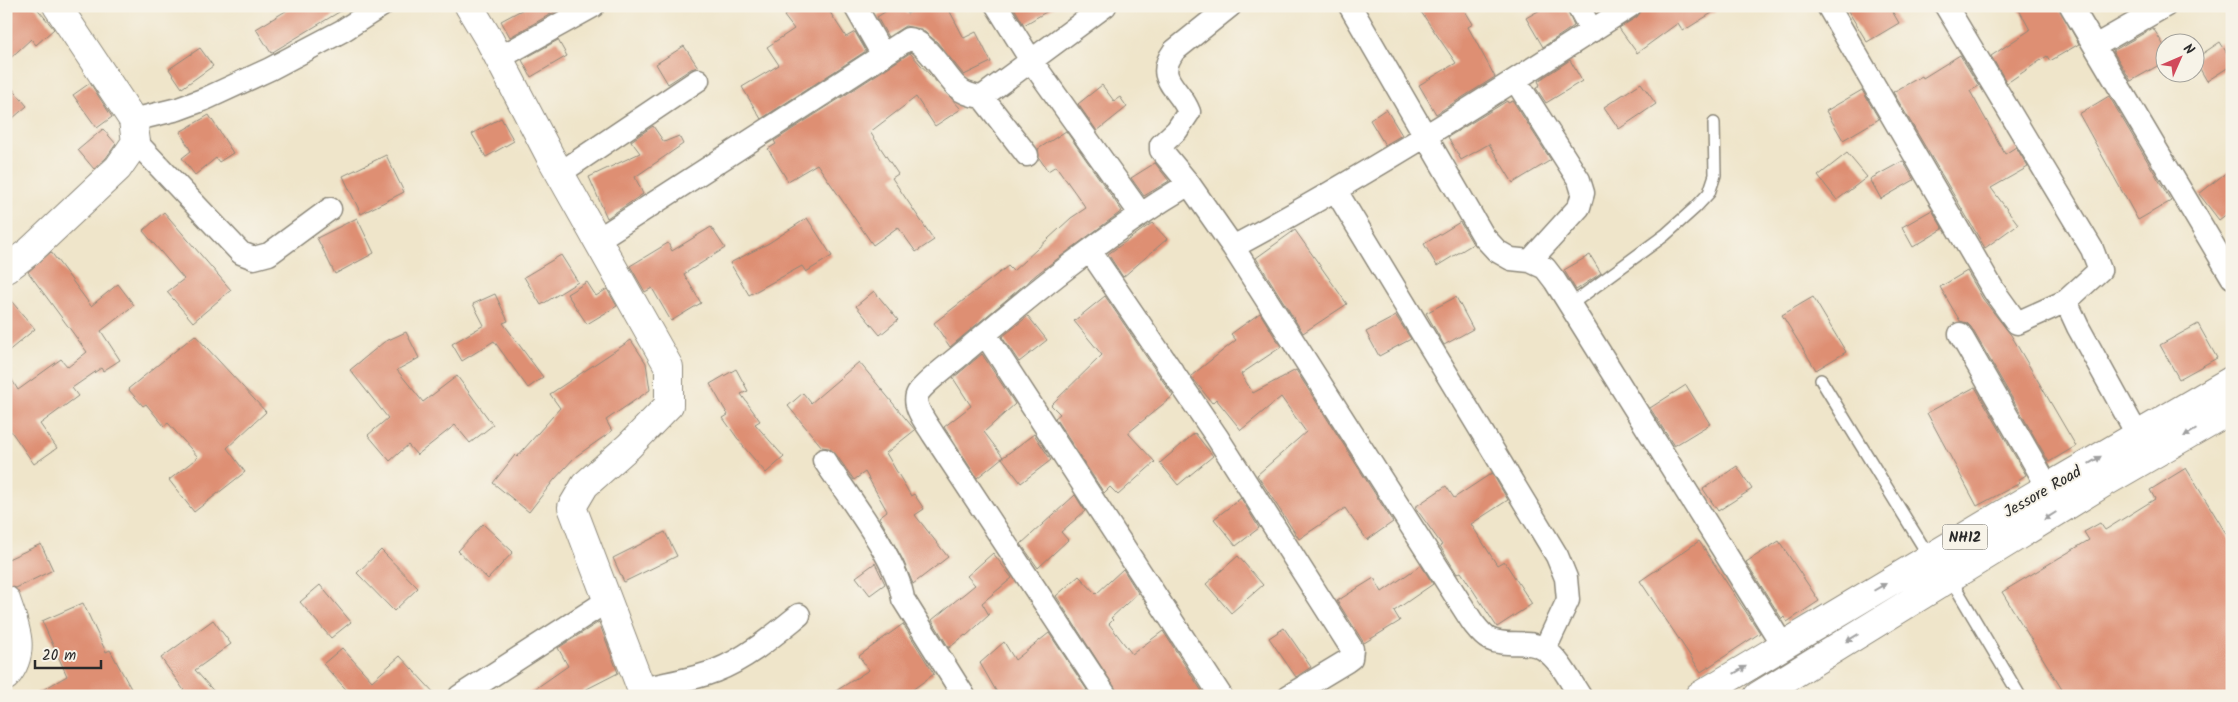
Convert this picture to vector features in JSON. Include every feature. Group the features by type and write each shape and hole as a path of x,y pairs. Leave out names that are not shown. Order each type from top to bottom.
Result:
{"main road":[{"path":"6,269 30,251 118,168 135,131 57,6"},
{"path":"469,6 669,367 669,405 629,446 586,485 572,507 643,692"},
{"name":"Jessore Road","path":"1699,696 1782,644 2232,380"},
{"name":"Jessore Road","path":"1758,696 2102,484 2231,411"},
{"path":"6,600 18,636 18,658 6,676"}],"street":[{"path":"330,210 269,254 254,258 241,253 135,131 178,108 246,80 342,31 381,6"},
{"path":"499,58 593,6"},
{"path":"855,6 883,55"},
{"path":"997,6 1032,62 1140,213"},
{"path":"982,97 1032,62 1105,6"},
{"path":"1230,6 1174,52 1168,60 1166,79 1186,105 1189,112 1177,130 1161,144 1161,150 1189,184 1233,247 1473,623 1488,639 1508,644 1532,644 1545,649 1561,666 1580,696"},
{"path":"1350,6 1484,237 1497,251 1511,259 1530,261 1544,268 1570,305 1782,644"},
{"path":"1578,6 1592,31"},
{"path":"1233,247 1336,191 1516,80 1630,6"},
{"path":"1828,6 1994,292 2017,323 2066,301 2100,270 2092,250 1946,6"},
{"path":"2070,6 2232,277"},
{"path":"2095,46 2165,6"},
{"path":"597,240 908,39 916,40 958,88 969,94 982,97 1026,155"},
{"path":"560,173 698,80"},
{"path":"1516,80 1579,180 1583,193 1579,207 1530,261"},
{"path":"1106,696 978,502 919,410 916,402 918,393 986,334 1140,213 1189,184"},
{"path":"1336,191 1558,556 1566,578 1568,600 1545,649"},
{"path":"1090,251 1217,437 1352,649 1351,658 1289,696"},
{"path":"2066,301 2078,327 2138,434"},
{"path":"986,334 1221,696"},
{"path":"1960,334 2048,487"},
{"path":"824,460 867,524 896,575 901,587 902,600 964,696"},
{"path":"460,696 607,601"},
{"path":"643,692 713,672 731,664 777,633 799,615"}],"lane":[{"path":"1570,305 1664,235 1695,208 1709,192 1715,174 1714,123"},
{"path":"1821,380 1930,558"},
{"path":"1950,578 2020,696"}],"building":[{"path":"13,6 35,6 54,29 36,45 31,39 6,62 6,13"},
{"path":"294,6 349,6 271,53 256,29"},
{"path":"529,6 565,6 510,37 501,21"},
{"path":"796,6 826,6 846,37 855,32 866,51 761,119 742,87 779,65 767,47 794,29 784,16"},
{"path":"894,6 902,6 907,14 922,6 947,6 964,38 976,32 991,62 964,75 937,42 921,29 905,26 888,37 877,17"},
{"path":"1013,6 1056,6 1024,25"},
{"path":"1417,6 1462,6 1473,24 1468,27 1495,77 1436,114 1419,85 1456,63"},
{"path":"1547,6 1565,6 1574,26 1543,47 1526,18"},
{"path":"1643,6 1723,6 1683,31 1678,23 1637,53 1619,28 1637,17"},
{"path":"1845,6 1889,6 1899,23 1867,42"},
{"path":"2017,6 2058,6 2079,44 2050,61 2047,56 2007,83 1991,56 2030,30"},
{"path":"2153,28 2156,33 2156,67 2131,81 2113,51"},
{"path":"558,40 567,56 531,77 522,60"},
{"path":"2220,42 2232,61 2232,65 2207,81 2206,79 2206,51"},
{"path":"684,46 698,67 691,69 668,84 656,64"},
{"path":"200,48 213,66 182,88 169,69"},
{"path":"910,53 961,109 935,126 916,97 870,132 898,174 892,178 934,240 916,252 898,227 873,245 817,164 788,181 768,149 776,144 774,141"},
{"path":"1960,55 1979,86 1970,91 2005,154 2016,147 2028,167 1991,188 2018,224 1985,248 1893,92 1922,76 1923,78"},
{"path":"1570,60 1582,81 1546,103 1536,88 1540,85 1538,81"},
{"path":"6,81 27,106 6,124"},
{"path":"90,83 112,117 97,128 73,95"},
{"path":"1641,83 1656,104 1619,129 1604,107"},
{"path":"1102,85 1114,101 1120,97 1127,107 1097,131 1078,104"},
{"path":"1862,90 1879,119 1843,140 1826,111"},
{"path":"2109,96 2171,201 2138,220 2079,114"},
{"path":"1507,101 1508,103 1513,101 1551,160 1513,183 1489,144 1461,160 1448,137"},
{"path":"1386,109 1402,135 1385,145 1370,120"},
{"path":"209,115 233,153 219,162 216,158 195,175 182,158 191,151 180,132"},
{"path":"501,118 514,141 486,157 472,134"},
{"path":"653,126 664,142 679,136 683,144 635,177 643,194 607,218 589,177 640,153 631,141"},
{"path":"103,129 116,144 106,158 94,169 78,150"},
{"path":"1066,131 1122,211 1037,274 950,347 934,323 1008,266 1013,271 1071,218 1086,208 1056,166 1048,171 1039,158 1038,149"},
{"path":"1847,153 1867,177 1837,200 1818,176"},
{"path":"386,155 404,192 361,214 343,176"},
{"path":"1903,161 1914,180 1881,199 1870,179"},
{"path":"1155,163 1169,181 1144,196 1131,178"},
{"path":"2232,168 2232,210 2219,220 2199,194"},
{"path":"1932,210 1943,229 1913,247 1902,227"},
{"path":"164,212 231,290 193,322 167,292 184,279 143,231"},
{"path":"357,218 374,253 335,274 317,238"},
{"path":"807,218 832,256 806,272 802,266 749,295 730,263 769,243"},
{"path":"1460,222 1473,244 1437,266 1424,244"},
{"path":"1152,223 1167,239 1123,277 1108,254"},
{"path":"711,227 725,248 684,274 701,303 671,321 652,288 645,292 630,266 668,243 672,251"},
{"path":"1295,230 1347,304 1303,333 1256,258"},
{"path":"51,252 91,306 118,284 134,305 101,331 120,360 103,371 101,368 72,388 78,396 40,424 57,448 34,464 6,424 6,370 18,390 61,359 68,367 87,352 28,272"},
{"path":"561,255 578,282 541,305 524,277"},
{"path":"1590,255 1601,273 1576,290 1564,270"},
{"path":"1967,271 1983,299 2011,335 2076,446 2049,462 1971,327 1967,323 1960,321 1940,287"},
{"path":"587,282 596,296 607,289 617,306 587,324 567,294"},
{"path":"874,291 898,320 880,335 856,306"},
{"path":"495,294 508,321 503,323 543,377 528,388 494,341 462,361 452,344 484,325 473,304"},
{"path":"6,295 35,329 6,353"},
{"path":"1105,296 1173,396 1129,432 1155,462 1118,495 1110,487 1104,493 1055,418 1060,414 1051,405 1102,355 1074,321"},
{"path":"1456,297 1473,329 1444,345 1426,313"},
{"path":"1813,297 1846,352 1816,370 1782,315"},
{"path":"1260,313 1281,347 1241,374 1253,393 1296,370 1393,522 1367,540 1345,508 1299,539 1257,475 1306,432 1281,397 1241,430 1216,399 1212,403 1191,376 1236,340 1231,334"},
{"path":"1028,316 1047,340 1019,362 1002,337"},
{"path":"1396,316 1411,339 1379,356 1366,332"},
{"path":"2198,324 2217,358 2179,379 2160,345"},
{"path":"406,332 419,358 397,370 423,402 457,376 493,425 470,443 455,425 417,455 408,445 390,461 368,435 388,418 350,370 384,342"},
{"path":"195,335 266,412 227,448 245,472 194,512 169,480 198,457 168,423 164,426 146,404 143,406 128,389"},
{"path":"631,340 646,363 650,390 606,420 612,431 575,457 529,512 493,483 515,455 517,457 560,408 550,394"},
{"path":"982,354 1015,404 984,432 1003,457 977,478 944,427 971,406 953,378"},
{"path":"859,362 915,430 886,453 911,496 914,494 924,509 915,515 948,557 913,584 903,560 879,517 887,511 865,472 854,480 835,453 829,448 822,447 788,406 803,393 811,403"},
{"path":"736,369 748,391 741,394 760,421 755,424 784,457 766,473 723,418 728,415 710,384"},
{"path":"1686,385 1710,424 1674,446 1650,408"},
{"path":"1975,387 2026,475 2018,480 2020,483 1977,506 1927,413"},
{"path":"1195,433 1213,456 1178,485 1160,463"},
{"path":"1034,434 1051,460 1021,483 1002,458"},
{"path":"1737,466 1752,489 1718,511 1703,489"},
{"path":"2186,468 2232,543 2232,696 2066,696 2002,592 2089,540 2084,532 2100,523 2105,530 2155,499 2150,490"},
{"path":"1492,473 1508,500 1471,524 1497,565 1504,561 1532,604 1497,627 1461,572 1457,574 1440,546 1442,545 1415,507 1446,486 1454,498"},
{"path":"1075,495 1085,511 1061,532 1068,540 1038,568 1021,544"},
{"path":"1241,498 1259,528 1236,546 1214,519"},
{"path":"483,524 513,552 488,579 458,551"},
{"path":"665,532 677,556 624,582 613,558"},
{"path":"1699,541 1760,633 1701,672 1640,581"},
{"path":"1779,541 1819,601 1787,622 1784,617 1782,619 1746,562"},
{"path":"41,544 53,570 16,588 6,585 6,560"},
{"path":"381,550 418,588 394,611 357,573"},
{"path":"993,553 1012,578 982,603 989,615 966,636 949,648 932,620 975,585 967,576"},
{"path":"1238,556 1263,585 1231,613 1206,584"},
{"path":"875,563 885,584 870,595 856,577"},
{"path":"1421,565 1433,584 1394,611 1400,621 1364,643 1337,601 1374,578 1382,592"},
{"path":"1123,569 1138,593 1111,618 1113,620 1109,624 1132,654 1163,631 1205,696 1120,696 1056,596 1079,576 1096,594"},
{"path":"320,585 351,622 331,638 300,602"},
{"path":"83,603 106,652 110,650 135,696 32,696 67,676 42,621"},
{"path":"213,620 231,644 195,670 218,696 188,696 161,658"},
{"path":"599,622 618,673 583,691 586,696 525,696 568,666 558,648"},
{"path":"903,624 934,674 904,696 828,696 869,670 859,656"},
{"path":"1284,628 1311,667 1296,677 1269,638"},
{"path":"1049,633 1087,690 1079,696 999,696 980,663 1004,642 1015,660"},
{"path":"342,648 372,681 400,656 437,696 352,696 323,664"}]}
